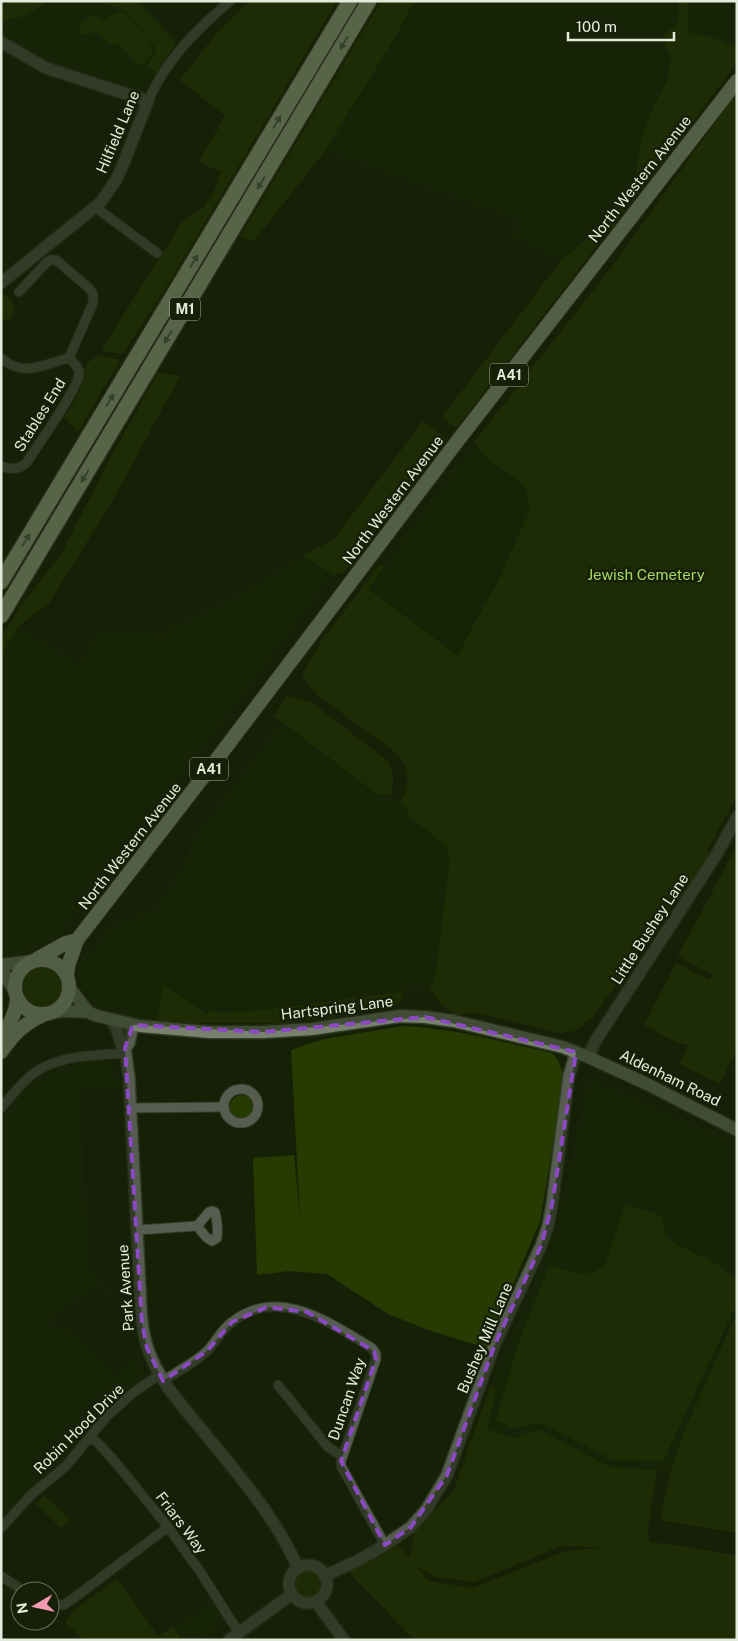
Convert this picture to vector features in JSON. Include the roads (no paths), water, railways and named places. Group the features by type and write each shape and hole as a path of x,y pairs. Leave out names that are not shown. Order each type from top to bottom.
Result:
{"highway":[{"name":"M1","path":"1,582 350,1"},
{"name":"M1","path":"1,616 369,1"},
{"name":"North Western Avenue","path":"68,982 68,966 77,940 214,763 459,439 737,81"},
{"path":"1,1037 17,1008 16,978 19,972 24,966 33,961 66,943 77,940"},
{"path":"1,1052 28,1022 61,1007 65,1002 68,982 62,968 48,960 33,961"},
{"path":"16,995 22,1006 28,1011 47,1014"}],"main road":[{"path":"16,995 1,966 33,961"},
{"path":"68,982 88,1012"},
{"name":"Hartspring Lane","path":"47,1014 64,1011 88,1012 149,1028 210,1032 263,1032 312,1029 387,1017 425,1017 454,1021 582,1054"},
{"name":"Aldenham Road","path":"582,1054 647,1084 737,1130"}],"street":[{"name":"Hilfield Lane","path":"1,283 100,203 120,172 148,101 163,72 183,46 230,1"},
{"path":"1,42 46,68 148,101"},
{"path":"95,207 158,252"},
{"path":"1,358 7,363 25,369 36,368 69,358 94,298 91,291 59,262 52,259 19,292"},
{"name":"Stables End","path":"1,466 14,469 21,467 27,462 72,392 80,376 75,364 69,358"},
{"name":"Little Bushey Lane","path":"582,1054 596,1040 708,866 737,817"},
{"name":"Park Avenue","path":"110,1019 116,1027 121,1044 126,1051"},
{"name":"Park Avenue","path":"133,1025 126,1051 131,1108 142,1323 148,1348 161,1378 256,1498 290,1549 298,1568"},
{"path":"1,1108 17,1088 31,1075 48,1065 70,1058 126,1051"},
{"name":"Bushey Mill Lane","path":"324,1576 360,1560 411,1527 426,1510 447,1475 495,1344 541,1246 548,1226 569,1076 582,1054"},
{"path":"131,1108 224,1107"},
{"path":"137,1230 198,1226"},
{"name":"Duncan Way","path":"161,1378 207,1351 220,1334 242,1315 267,1308 287,1308 307,1312 321,1318 372,1348 376,1354 376,1359 342,1456 341,1466 385,1545"},
{"name":"Robin Hood Drive","path":"1,1528 31,1495 66,1466 106,1417 134,1392 161,1378"},
{"path":"278,1385 328,1447 342,1456"},
{"name":"Friars Way","path":"90,1437 117,1464 168,1527 201,1573 234,1636"},
{"path":"60,1604 70,1601 168,1527"},
{"path":"313,1566 319,1569 324,1576 327,1585 325,1591 316,1602 304,1603 292,1594 289,1582 298,1568 313,1566"},
{"path":"234,1636 292,1594"},
{"path":"316,1602 344,1640"}],"park label":[{"name":"Jewish Cemetery","path":"646,575"}]}
